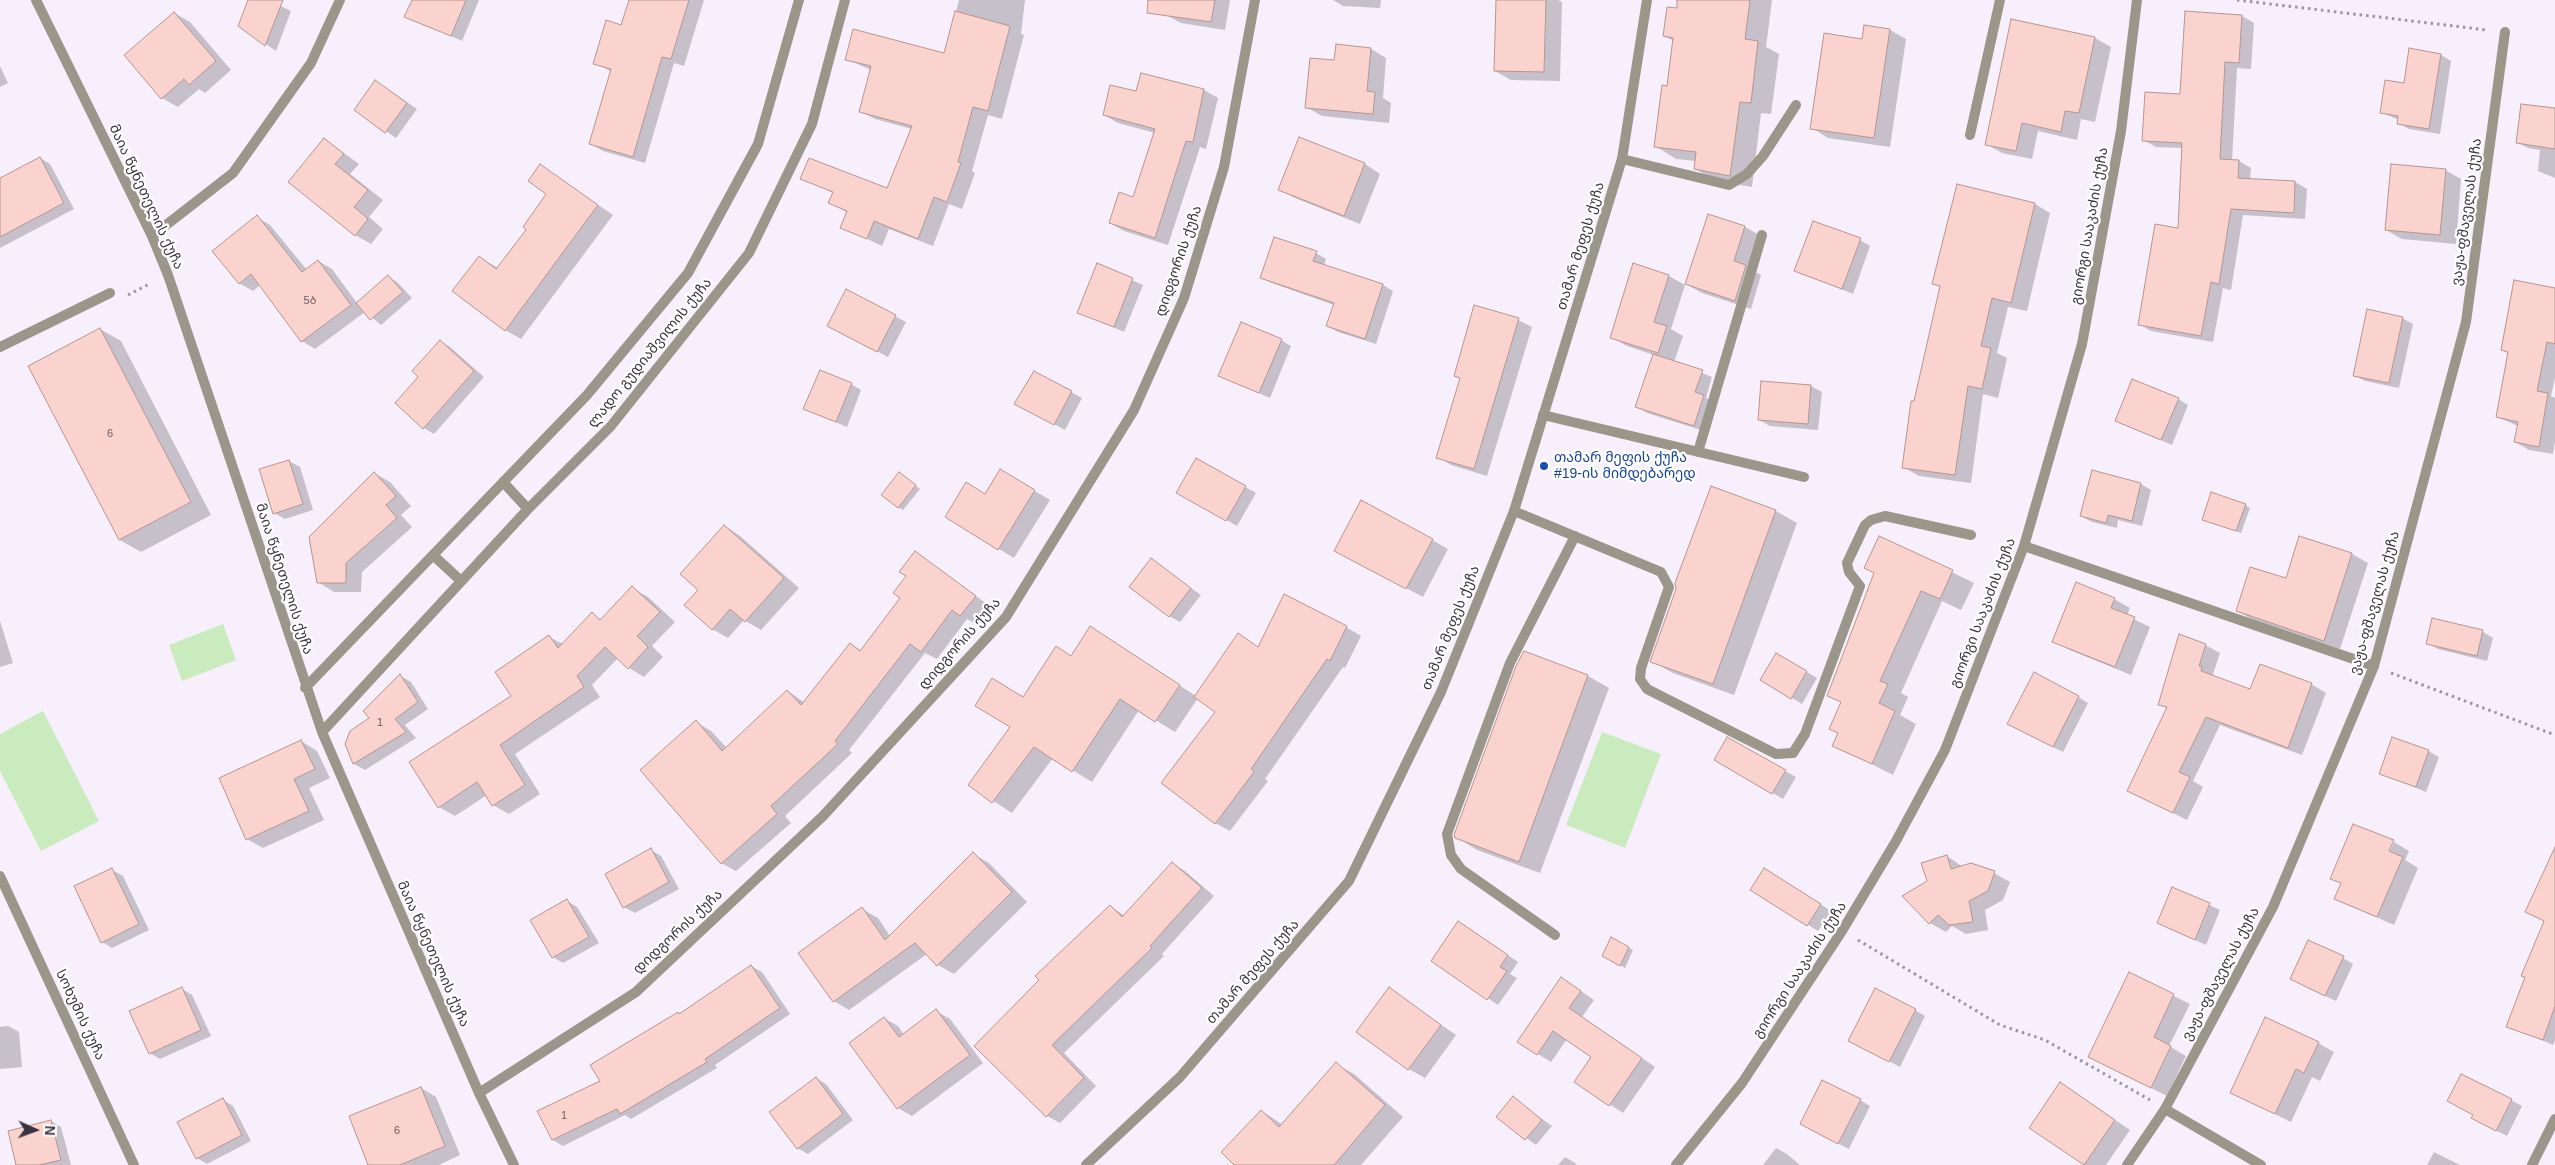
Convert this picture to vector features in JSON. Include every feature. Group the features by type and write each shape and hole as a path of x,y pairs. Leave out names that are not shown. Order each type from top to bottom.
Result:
{"street":[{"name":"მაია წყნეთელის ქუჩა","path":"36,0 152,236 168,275 322,732 479,1093 514,1165"},
{"path":"152,236 232,173 311,63 340,0"},
{"name":"ლადო გუდიაშვილის ქუჩა","path":"306,688 587,394 688,273 758,144 798,0"},
{"name":"ლადო გუდიაშვილის ქუჩა","path":"322,732 528,509 611,426 749,253 812,124 845,0"},
{"name":"დიდგორის ქუჩა","path":"479,1093 636,992 823,816 1006,617 1134,410 1184,298 1224,167 1256,0"},
{"name":"თამარ მეფეს ქუჩა","path":"1086,1165 1180,1077 1349,880 1441,692 1514,511 1622,159 1648,0"},
{"path":"1970,135 2000,0"},
{"name":"გიორგი სააკაძის ქუჩა","path":"1676,1165 1742,1083 1842,931 1896,841 1945,750 2024,546 2082,344 2121,131 2137,0"},
{"name":"ვაჟა-ფშაველას ქუჩა","path":"2128,1165 2165,1109 2273,907 2374,666 2466,322 2505,32"},
{"path":"1622,159 1729,185 1747,174 1763,156 1796,105"},
{"path":"1698,452 1762,235"},
{"path":"0,347 110,293"},
{"path":"1543,415 1804,477"},
{"path":"502,482 528,509"},
{"path":"1514,511 1646,564 1661,572 1669,588 1641,668 1640,679 1647,689 1776,754 1793,753 1805,734 1860,586 1848,572 1847,563 1865,525 1871,520 1885,516 1971,535"},
{"path":"1555,935 1461,869 1451,855 1446,834 1510,663 1575,536"},
{"path":"2024,546 2374,666"},
{"path":"432,555 461,581"},
{"name":"სოხუმის ქუჩა","path":"0,876 134,1165"},
{"path":"2165,1109 2261,1165"},
{"path":"2532,1165 2555,1119"}],"path":[{"path":"2236,0 2505,32"},
{"path":"110,293 115,301 168,275"},
{"path":"2374,666 2555,735"},
{"path":"1842,931 2000,1025 2045,1040 2165,1109"}],"green space":[{"path":"223,624 236,660 182,681 169,645"},
{"path":"43,711 99,821 41,851 0,771 0,734"},
{"path":"1602,732 1661,754 1625,848 1566,825"}],"building":[{"path":"248,0 283,0 265,46 238,26"},
{"path":"412,0 466,0 451,36 404,17"},
{"path":"629,0 689,0 671,59 662,57 633,157 589,144 611,69 593,64 606,20 621,25"},
{"path":"1148,0 1215,0 1211,22 1147,13"},
{"path":"1496,0 1546,0 1544,72 1494,71"},
{"path":"1677,0 1750,0 1745,39 1758,41 1751,103 1740,102 1730,176 1694,169 1696,152 1654,147 1662,85 1667,86 1673,38 1663,36 1667,7 1677,8"},
{"path":"955,11 1010,26 988,111 973,107 958,162 961,163 947,202 934,197 918,239 874,221 867,239 840,228 847,211 828,203 833,192 800,179 809,158 887,188 912,126 859,112 871,66 845,60 853,29 944,53"},
{"path":"2185,11 2242,15 2239,63 2225,62 2220,159 2239,160 2238,178 2295,181 2294,213 2231,209 2219,284 2211,282 2201,336 2138,325 2155,224 2178,228 2182,143 2142,141 2145,92 2180,94"},
{"path":"174,12 216,61 189,85 184,79 161,99 124,55"},
{"path":"2011,19 2095,37 2079,113 2065,111 2061,132 2022,123 2016,151 1985,145"},
{"path":"1864,25 1890,29 1874,138 1810,129 1824,33 1862,39"},
{"path":"1336,44 1371,48 1367,91 1375,92 1373,114 1305,108 1310,58 1334,60"},
{"path":"2409,48 2441,54 2429,129 2397,124 2398,116 2380,113 2385,80 2404,83"},
{"path":"1141,73 1204,89 1193,142 1186,141 1155,238 1109,223 1119,192 1133,197 1155,129 1103,115 1110,85 1136,91"},
{"path":"375,80 407,103 385,133 354,110"},
{"path":"2521,104 2555,108 2555,149 2516,143"},
{"path":"1299,137 1365,163 1344,216 1278,190"},
{"path":"324,138 344,154 335,164 368,190 354,207 368,219 355,236 288,182"},
{"path":"40,157 64,203 0,237 0,178"},
{"path":"540,164 598,205 505,331 452,291 479,256 496,269 526,230 523,227 546,194 528,181"},
{"path":"2391,164 2446,169 2440,235 2385,230"},
{"path":"1957,184 2035,203 2011,303 1992,298 1981,346 1991,348 1982,389 1968,386 1955,475 1902,468 1911,401 1914,401 1940,286 1932,284"},
{"path":"1708,214 1745,226 1734,261 1746,265 1735,301 1685,284"},
{"path":"257,215 302,272 318,260 351,305 301,342 251,274 239,284 212,251"},
{"path":"1813,221 1861,238 1842,289 1794,271"},
{"path":"1274,237 1317,251 1313,261 1383,284 1365,339 1326,326 1334,303 1260,278"},
{"path":"1097,263 1133,278 1114,327 1077,313"},
{"path":"1633,263 1669,275 1654,322 1667,326 1658,353 1610,338"},
{"path":"388,275 403,292 370,320 356,303"},
{"path":"2514,280 2555,288 2555,344 2547,342 2537,391 2548,393 2539,447 2514,442 2518,422 2496,417 2508,352 2501,350"},
{"path":"846,289 896,315 877,352 827,326"},
{"path":"1474,305 1519,318 1474,469 1436,458 1460,378 1454,376"},
{"path":"2367,309 2403,317 2389,383 2353,376"},
{"path":"1241,322 1282,339 1259,393 1218,376"},
{"path":"100,328 191,502 119,540 28,366"},
{"path":"440,340 474,371 423,429 395,403 418,377 412,371"},
{"path":"1653,354 1703,370 1695,392 1704,395 1694,426 1635,407"},
{"path":"820,370 852,383 836,422 803,409"},
{"path":"1034,371 1072,391 1054,425 1014,404"},
{"path":"2132,379 2179,398 2161,440 2115,421"},
{"path":"1761,381 1811,385 1808,424 1758,420"},
{"path":"1196,458 1246,486 1226,521 1176,493"},
{"path":"289,460 303,504 273,514 259,469"},
{"path":"1000,469 1035,490 998,550 945,517 966,482 985,494"},
{"path":"2092,470 2141,483 2132,521 2108,515 2106,523 2080,516"},
{"path":"374,472 396,496 386,505 397,518 346,563 346,583 317,583 309,537"},
{"path":"899,472 916,485 898,508 881,495"},
{"path":"1711,486 1776,510 1713,684 1650,662 1676,589 1675,583"},
{"path":"2211,492 2246,504 2236,531 2202,520"},
{"path":"1361,500 1433,539 1406,589 1334,551"},
{"path":"724,525 784,578 745,622 730,609 712,630 684,605 698,590 680,574"},
{"path":"1879,536 1953,570 1940,599 1921,591 1880,681 1888,684 1879,703 1895,711 1872,764 1832,746 1838,733 1829,729 1841,702 1827,696 1874,573 1864,568"},
{"path":"2299,536 2352,553 2324,641 2236,611 2250,567 2286,578"},
{"path":"915,551 976,596 960,616 952,610 921,652 910,644 835,741 838,744 771,806 777,814 721,864 640,770 696,720 722,751 787,690 801,705 850,643 860,651 900,598 893,593 906,576 899,572"},
{"path":"1151,558 1191,588 1169,617 1129,587"},
{"path":"2076,582 2115,598 2111,608 2135,617 2115,667 2052,642"},
{"path":"632,586 660,612 637,636 648,647 628,669 605,647 577,676 584,687 500,745 525,785 492,806 477,782 438,808 409,762 511,696 495,672 549,635 558,648 592,612 600,620"},
{"path":"1284,594 1347,626 1330,661 1327,659 1251,769 1254,772 1215,824 1161,783 1215,712 1194,697 1238,633 1258,647"},
{"path":"2432,618 2483,630 2477,656 2426,644"},
{"path":"1090,626 1180,685 1155,722 1120,699 1072,772 1034,747 992,803 968,785 1010,727 975,706 992,678 1023,697 1056,646 1071,656"},
{"path":"2179,634 2206,644 2199,666 2202,666 2201,671 2250,689 2260,664 2312,683 2288,748 2206,717 2179,772 2190,777 2173,813 2127,791 2167,707 2158,705"},
{"path":"1524,651 1588,675 1519,862 1455,838 1454,835 1516,666"},
{"path":"1776,653 1807,671 1791,699 1760,680"},
{"path":"2034,672 2079,696 2053,747 2007,724"},
{"path":"400,674 418,702 395,719 406,732 353,764 345,744 350,731 369,718 363,711"},
{"path":"1727,737 1786,770 1772,794 1714,760"},
{"path":"2392,737 2429,750 2416,787 2379,774"},
{"path":"301,740 315,769 294,779 309,811 246,840 219,778"},
{"path":"2353,824 2394,840 2389,851 2403,857 2377,917 2334,899 2341,883 2330,879"},
{"path":"2555,847 2555,1006 2543,1040 2506,1027 2525,977 2521,976 2544,921 2525,912"},
{"path":"651,848 669,882 623,908 605,874"},
{"path":"973,852 1012,892 937,966 915,943 833,1002 798,953 862,907 885,940"},
{"path":"1947,855 1951,869 1971,863 1995,871 1988,891 1969,901 1973,922 1949,925 1938,915 1929,924 1902,896 1927,881 1921,863"},
{"path":"1172,862 1202,888 1150,946 1152,948 1052,1045 1084,1078 1046,1117 974,1046 1039,980 1035,976 1110,905 1122,917"},
{"path":"112,868 139,924 101,943 74,886"},
{"path":"1764,868 1821,904 1807,926 1750,890"},
{"path":"2172,887 2210,903 2195,940 2157,923"},
{"path":"567,899 589,937 552,958 530,920"},
{"path":"1458,921 1508,955 1500,967 1507,971 1487,1000 1431,961"},
{"path":"1611,937 1629,947 1620,966 1602,956"},
{"path":"2308,940 2344,956 2325,996 2290,979"},
{"path":"751,965 780,1008 705,1059 707,1062 620,1114 617,1109 552,1140 537,1111 600,1081 590,1065 678,1012 679,1014"},
{"path":"2129,972 2174,994 2154,1037 2171,1046 2151,1088 2088,1057"},
{"path":"1561,977 1581,991 1569,1008 1642,1058 1609,1106 1574,1082 1591,1057 1553,1031 1537,1055 1517,1042"},
{"path":"182,987 201,1030 149,1054 129,1011"},
{"path":"1389,987 1441,1025 1408,1070 1356,1032"},
{"path":"1875,988 1916,1009 1889,1062 1848,1041"},
{"path":"936,1009 970,1055 897,1109 849,1043 884,1017 899,1037"},
{"path":"2265,1017 2319,1042 2304,1073 2296,1069 2275,1114 2230,1093"},
{"path":"1336,1062 1385,1105 1334,1165 1234,1165 1221,1152 1261,1110 1279,1127"},
{"path":"2461,1074 2512,1099 2496,1131 2471,1118 2473,1115 2447,1101"},
{"path":"816,1077 843,1114 797,1149 769,1112"},
{"path":"1822,1080 1861,1099 1838,1144 1800,1124"},
{"path":"2060,1082 2115,1120 2084,1165 2029,1128"},
{"path":"421,1087 445,1146 400,1165 368,1165 349,1116"},
{"path":"1513,1096 1542,1120 1525,1140 1496,1117"},
{"path":"223,1098 242,1135 196,1159 177,1122"},
{"path":"51,1120 61,1160 39,1165 16,1165 8,1131"}],"place":[{"name":"თამარ მეფის ქუჩა #19-ის მიმდებარედ","path":"1544,466"}]}
